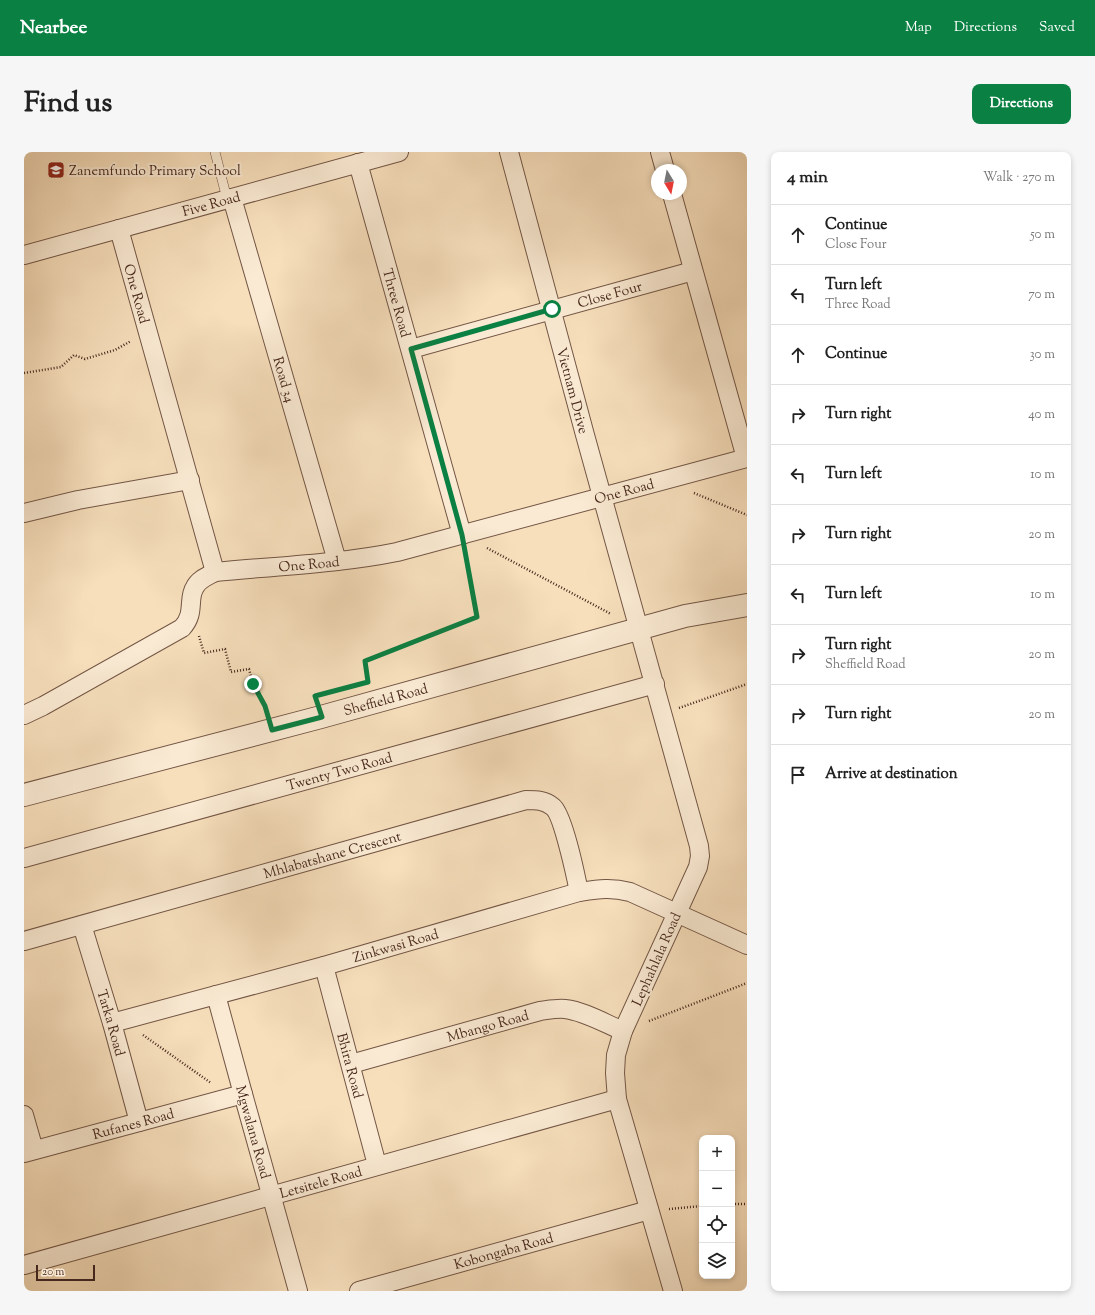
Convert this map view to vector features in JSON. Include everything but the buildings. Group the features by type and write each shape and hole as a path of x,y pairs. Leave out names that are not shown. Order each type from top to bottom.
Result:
{"street":[{"name":"Five Road","path":"24,255 399,152"},
{"name":"Vietnam Drive","path":"509,152 639,629"},
{"path":"660,152 663,164"},
{"name":"Three Road","path":"358,163 462,535"},
{"name":"Road 34","path":"229,198 337,561"},
{"path":"674,200 746,458"},
{"name":"One Road","path":"119,229 215,572 337,561 397,552 746,458"},
{"name":"Close Four","path":"411,349 693,271"},
{"path":"24,513 78,500 190,480"},
{"path":"24,715 182,628 189,618 194,587 215,572"},
{"name":"Sheffield Road","path":"24,795 272,730 685,616 747,605"},
{"name":"Lephahlala Road","path":"639,629 696,831 700,856 698,868 623,1031 616,1054 615,1073 617,1099 673,1291"},
{"name":"Twenty Two Road","path":"24,858 655,684"},
{"name":"Mhlabatshane Crescent","path":"24,942 526,800 538,800 547,803 554,808 559,816 580,892"},
{"name":"Zinkwasi Road","path":"119,1021 324,966 580,892 604,888 630,892 747,945"},
{"name":"Tarka Road","path":"82,925 119,1021 139,1122"},
{"name":"Bhira Road","path":"324,966 377,1165"},
{"name":"Mgwalana Road","path":"216,995 298,1291"},
{"name":"Mbango Road","path":"351,1064 540,1011 552,1009 563,1008 575,1011 623,1031"},
{"name":"Rufanes Road","path":"29,1151 243,1094"},
{"name":"Letsitele Road","path":"24,1265 617,1099"},
{"path":"24,1115 29,1151"},
{"name":"Kobongaba Road","path":"359,1291 649,1210"}],"lane":[{"path":"215,152 229,198"}],"path":[{"path":"24,373 61,367 74,355 85,359 115,350 132,340 149,335"},
{"path":"684,475 690,491 747,514"},
{"path":"462,535 612,615"},
{"path":"360,684 368,682 365,661 477,617 462,535"},
{"path":"189,618 199,634 204,653 225,649 231,672 249,669 253,684 265,706 272,730"},
{"path":"663,714 747,684"},
{"path":"623,1031 747,983"},
{"path":"119,1021 137,1030 220,1090 225,1099"},
{"path":"735,1204 747,1203"},
{"path":"649,1210 699,1206"}],"place":[{"name":"Zanemfundo Primary School","path":"56,170"}],"route":[{"path":"253,684 265,706 272,730 322,717 315,696 368,682 365,661 477,617 462,535 411,349 552,309"}]}
